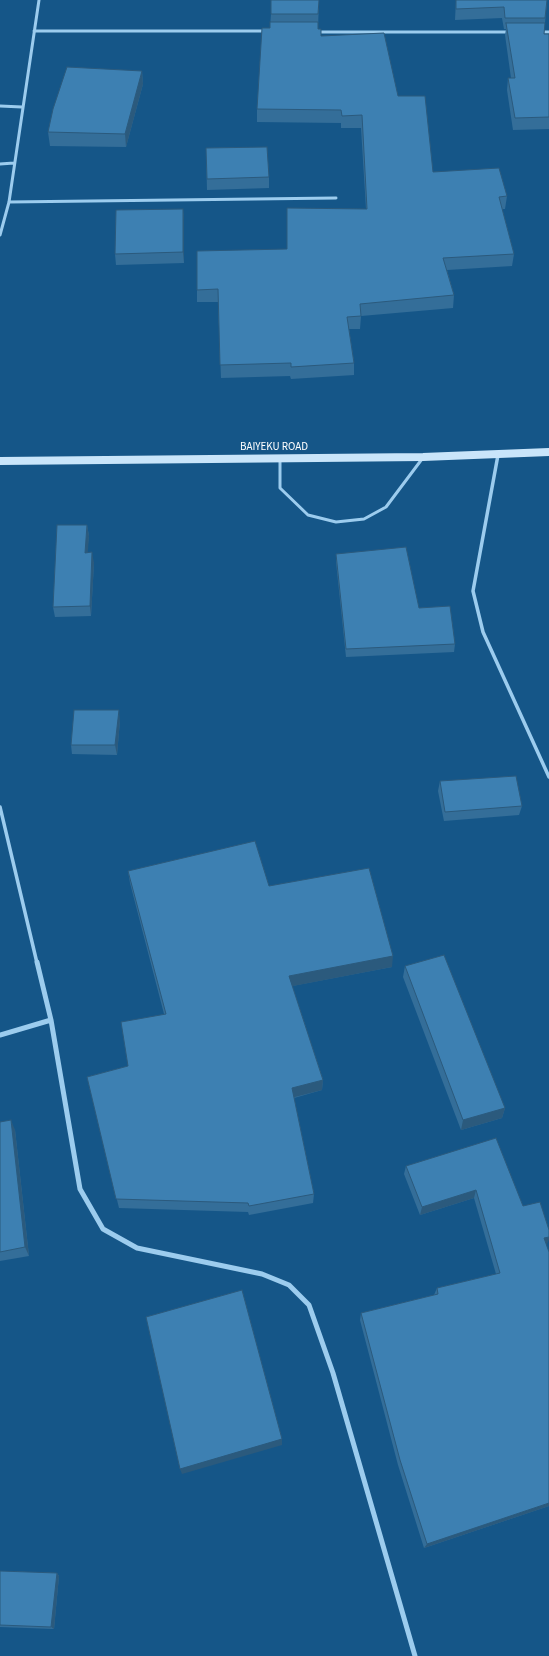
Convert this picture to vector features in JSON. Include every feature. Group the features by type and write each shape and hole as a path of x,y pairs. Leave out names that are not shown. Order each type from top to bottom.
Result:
{"main road":[{"name":"BAIYEKU ROAD","path":"0,461 423,457 549,452"}],"street":[{"path":"0,235 9,202 39,0"},
{"path":"34,31 271,31"},
{"path":"310,32 514,32"},
{"path":"535,32 549,32"},
{"path":"0,106 22,107"},
{"path":"0,164 14,164"},
{"path":"9,202 336,198"},
{"path":"498,455 473,591 483,632 549,777"},
{"path":"0,807 50,1020 80,1189 103,1229 137,1248 262,1274 289,1285 309,1305 333,1373 415,1656"},
{"path":"0,1035 50,1020"}],"lane":[{"path":"280,459 280,488 308,515 336,522 364,519 386,507 423,457"}],"building":[{"path":"271,0 319,0 318,14 271,14"},
{"path":"456,0 547,0 545,18 505,18 504,7 456,9"},
{"path":"270,22 318,22 318,29 321,29 321,36 384,33 398,96 425,96 433,172 499,168 507,196 499,197 514,254 443,258 454,295 360,304 361,316 347,317 354,363 291,367 291,363 220,365 218,289 197,290 197,251 287,249 287,208 367,209 362,115 342,116 341,110 257,109 262,28 270,28"},
{"path":"506,23 545,23 544,34 549,34 549,117 515,118 508,78 515,78"},
{"path":"67,67 142,71 125,134 48,132 53,109"},
{"path":"267,147 269,177 207,179 206,148"},
{"path":"183,209 183,252 115,254 116,210"},
{"path":"57,525 87,525 85,553 92,552 90,606 53,607"},
{"path":"406,547 419,608 450,606 455,644 346,649 336,554"},
{"path":"74,710 119,710 115,745 71,745"},
{"path":"516,776 522,806 445,812 440,781"},
{"path":"255,841 269,886 369,868 393,956 289,976 323,1080 292,1088 314,1194 249,1206 248,1203 116,1199 87,1077 128,1066 121,1022 166,1014 128,871"},
{"path":"444,955 505,1108 463,1120 405,966"},
{"path":"11,1120 25,1247 0,1252 0,1122"},
{"path":"496,1138 523,1206 540,1202 549,1230 549,1237 544,1238 549,1252 549,1503 427,1544 400,1460 361,1313 438,1294 437,1288 500,1273 476,1190 422,1207 406,1166"},
{"path":"242,1290 282,1439 180,1469 146,1317"},
{"path":"0,1571 57,1573 51,1627 0,1625"}]}
